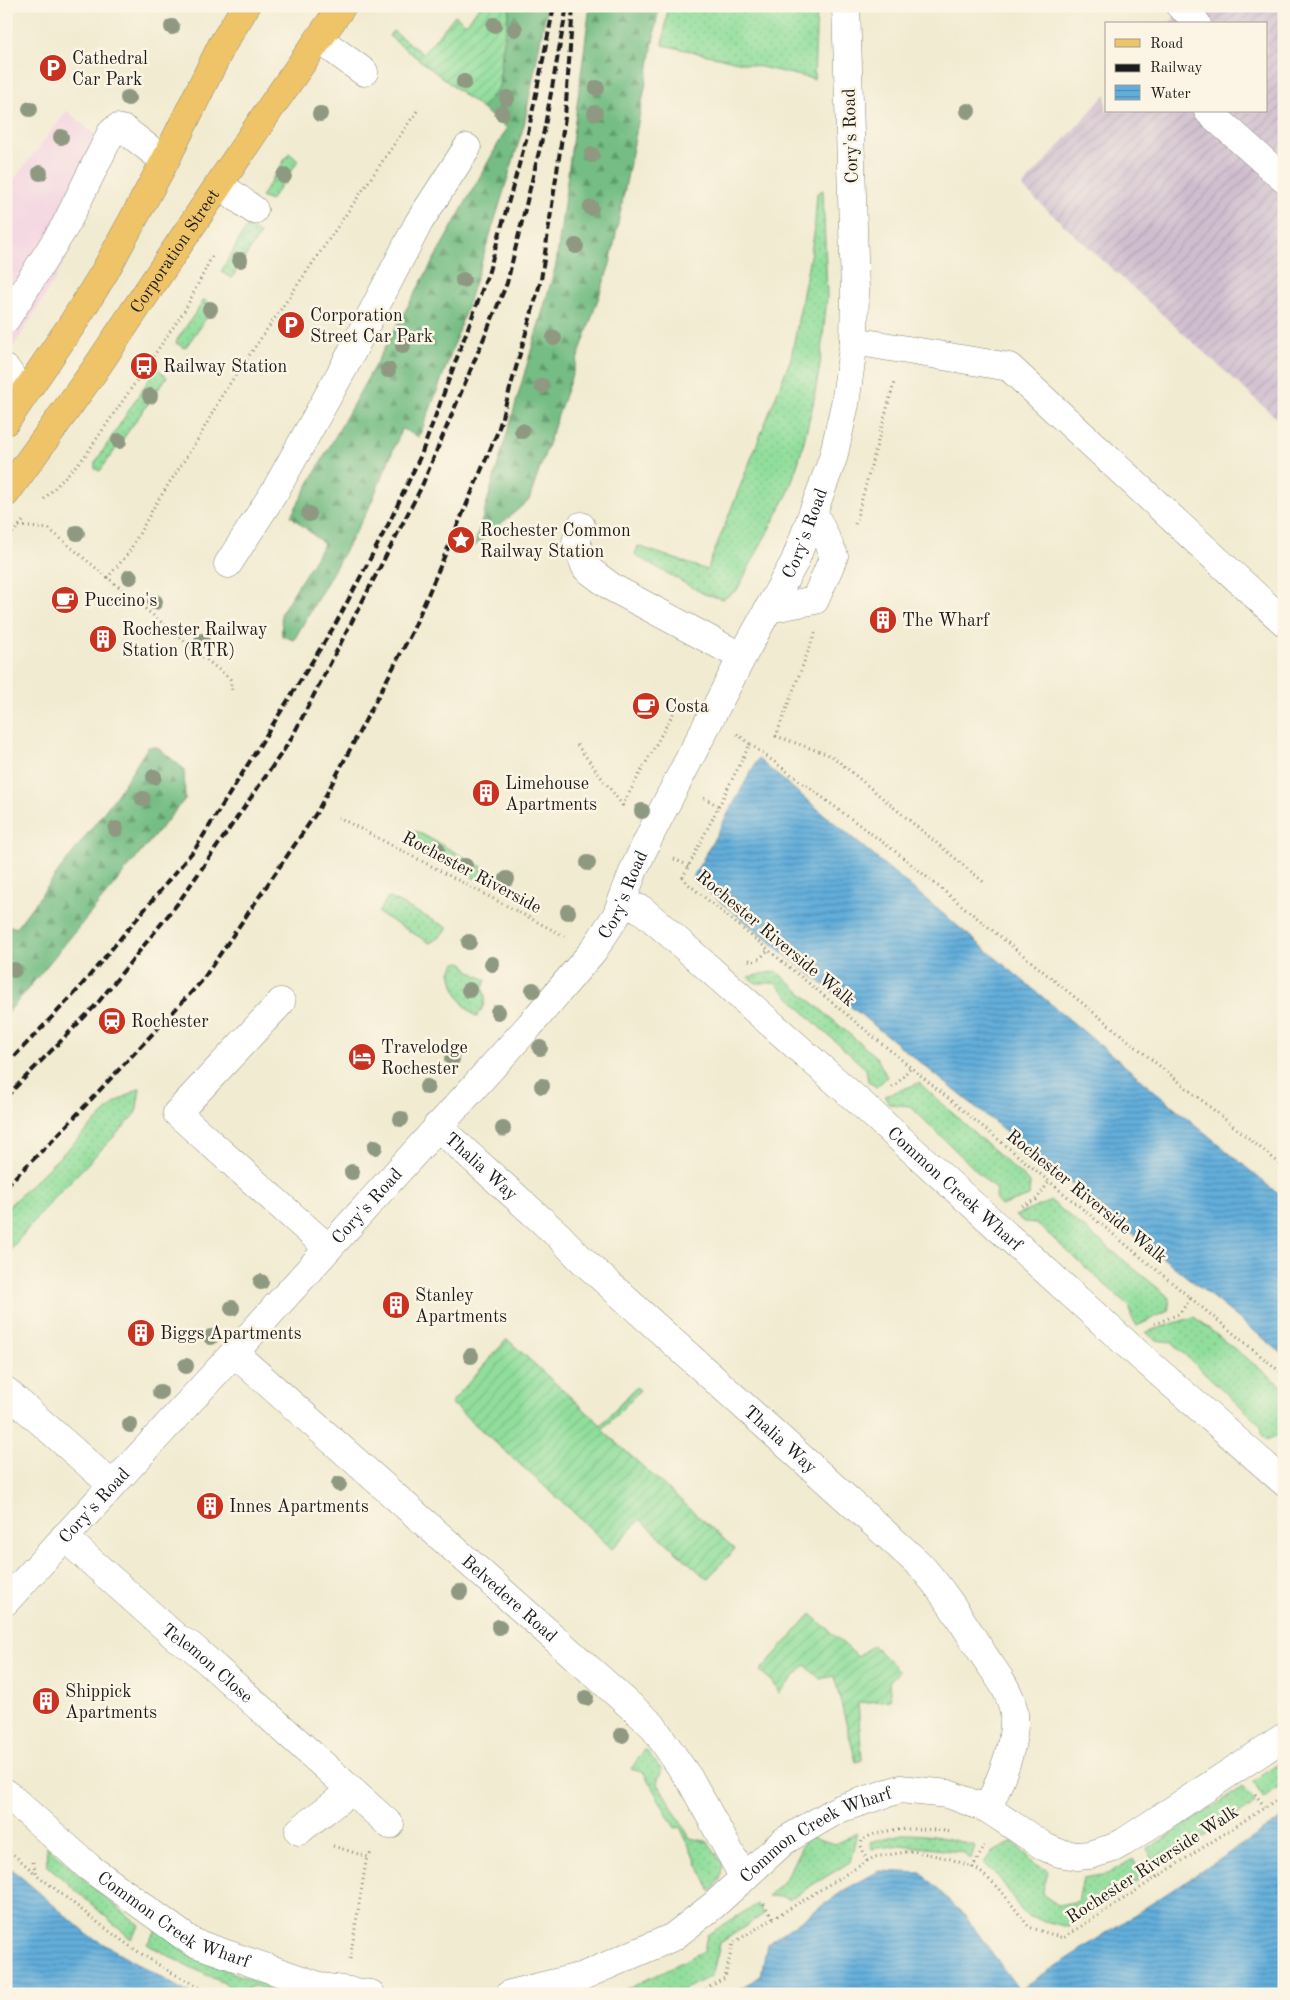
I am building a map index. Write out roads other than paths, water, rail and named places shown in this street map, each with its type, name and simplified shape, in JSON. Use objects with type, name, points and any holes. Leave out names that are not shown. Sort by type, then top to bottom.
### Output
[{"type":"main road","points":[[6,422],[73,323],[104,273],[164,162],[222,45],[246,6]]},
{"type":"main road","name":"Corporation Street","points":[[6,494],[94,371],[342,6]]},
{"type":"street","name":"Cory's Road","points":[[6,1601],[234,1353],[530,1025],[593,951],[611,926],[622,905],[635,867],[648,840],[742,657],[795,561],[833,458],[845,404],[854,341],[855,290],[846,6]]},
{"type":"street","points":[[319,39],[364,72]]},
{"type":"street","points":[[1209,112],[1284,179]]},
{"type":"street","points":[[6,319],[65,226],[111,133],[118,128],[126,130],[164,162]]},
{"type":"street","points":[[228,564],[276,491],[343,369],[419,222],[467,148]]},
{"type":"street","points":[[220,185],[254,210]]},
{"type":"street","points":[[854,341],[1009,367],[1284,622]]},
{"type":"street","points":[[768,609],[815,600],[834,556],[814,513]]},
{"type":"street","points":[[581,526],[576,542],[586,568],[613,588],[742,657]]},
{"type":"street","name":"Common Creek Wharf","points":[[622,905],[641,909],[669,933],[1129,1346],[1284,1482]]},
{"type":"street","points":[[281,1002],[177,1113],[328,1248]]},
{"type":"street","name":"Thalia Way","points":[[438,1126],[559,1236],[580,1258],[914,1559],[932,1579],[950,1603],[996,1675],[1012,1706],[1014,1720],[1012,1738],[1005,1764],[988,1809]]},
{"type":"street","name":"Belvedere Road","points":[[234,1353],[652,1725],[692,1783],[744,1878]]},
{"type":"street","points":[[6,1391],[112,1485]]},
{"type":"street","name":"Telemon Close","points":[[64,1537],[177,1638],[191,1646],[390,1826]]},
{"type":"street","name":"Common Creek Wharf","points":[[510,1994],[583,1976],[673,1937],[714,1905],[784,1841],[839,1809],[900,1789],[948,1794],[988,1809],[1045,1847],[1071,1855],[1096,1853],[1124,1842],[1284,1737]]},
{"type":"street","points":[[299,1831],[350,1790]]},
{"type":"street","name":"Common Creek Wharf","points":[[6,1793],[90,1868],[192,1942],[322,1987],[358,1992]]},
{"type":"water","points":[[758,759],[1284,1199],[1284,1355],[692,879]]},
{"type":"water","points":[[1284,1817],[1284,1994],[730,1994],[761,1976],[767,1944],[846,1889],[879,1871],[921,1873],[966,1917],[1019,1990]]},
{"type":"water","points":[[6,1864],[88,1935],[190,1994],[6,1994]]},
{"type":"railway","points":[[6,1065],[75,993],[195,849],[335,625],[389,523],[421,455],[489,271],[528,133],[554,6]]},
{"type":"railway","points":[[6,1097],[96,1005],[178,903],[290,741],[421,488],[507,283],[544,131],[567,6]]},
{"type":"railway","points":[[6,1186],[53,1140],[201,982],[317,812],[412,632],[498,431],[541,280],[565,117],[573,6]]},
{"type":"place","name":"Cathedral Car Park","points":[[53,68]]},
{"type":"place","name":"Corporation Street Car Park","points":[[291,325]]},
{"type":"place","name":"Railway Station","points":[[144,366]]},
{"type":"place","name":"Rochester Common Railway Station","points":[[461,540]]},
{"type":"place","name":"Puccino's","points":[[65,600]]},
{"type":"place","name":"The Wharf","points":[[883,620]]},
{"type":"place","name":"Rochester Railway Station (RTR)","points":[[103,639]]},
{"type":"place","name":"Costa","points":[[646,706]]},
{"type":"place","name":"Limehouse Apartments","points":[[486,793]]},
{"type":"place","name":"Rochester","points":[[112,1021]]},
{"type":"place","name":"Travelodge Rochester","points":[[362,1057]]},
{"type":"place","name":"Stanley Apartments","points":[[396,1305]]},
{"type":"place","name":"Biggs Apartments","points":[[141,1333]]},
{"type":"place","name":"Innes Apartments","points":[[210,1506]]},
{"type":"place","name":"Shippick Apartments","points":[[46,1701]]}]
